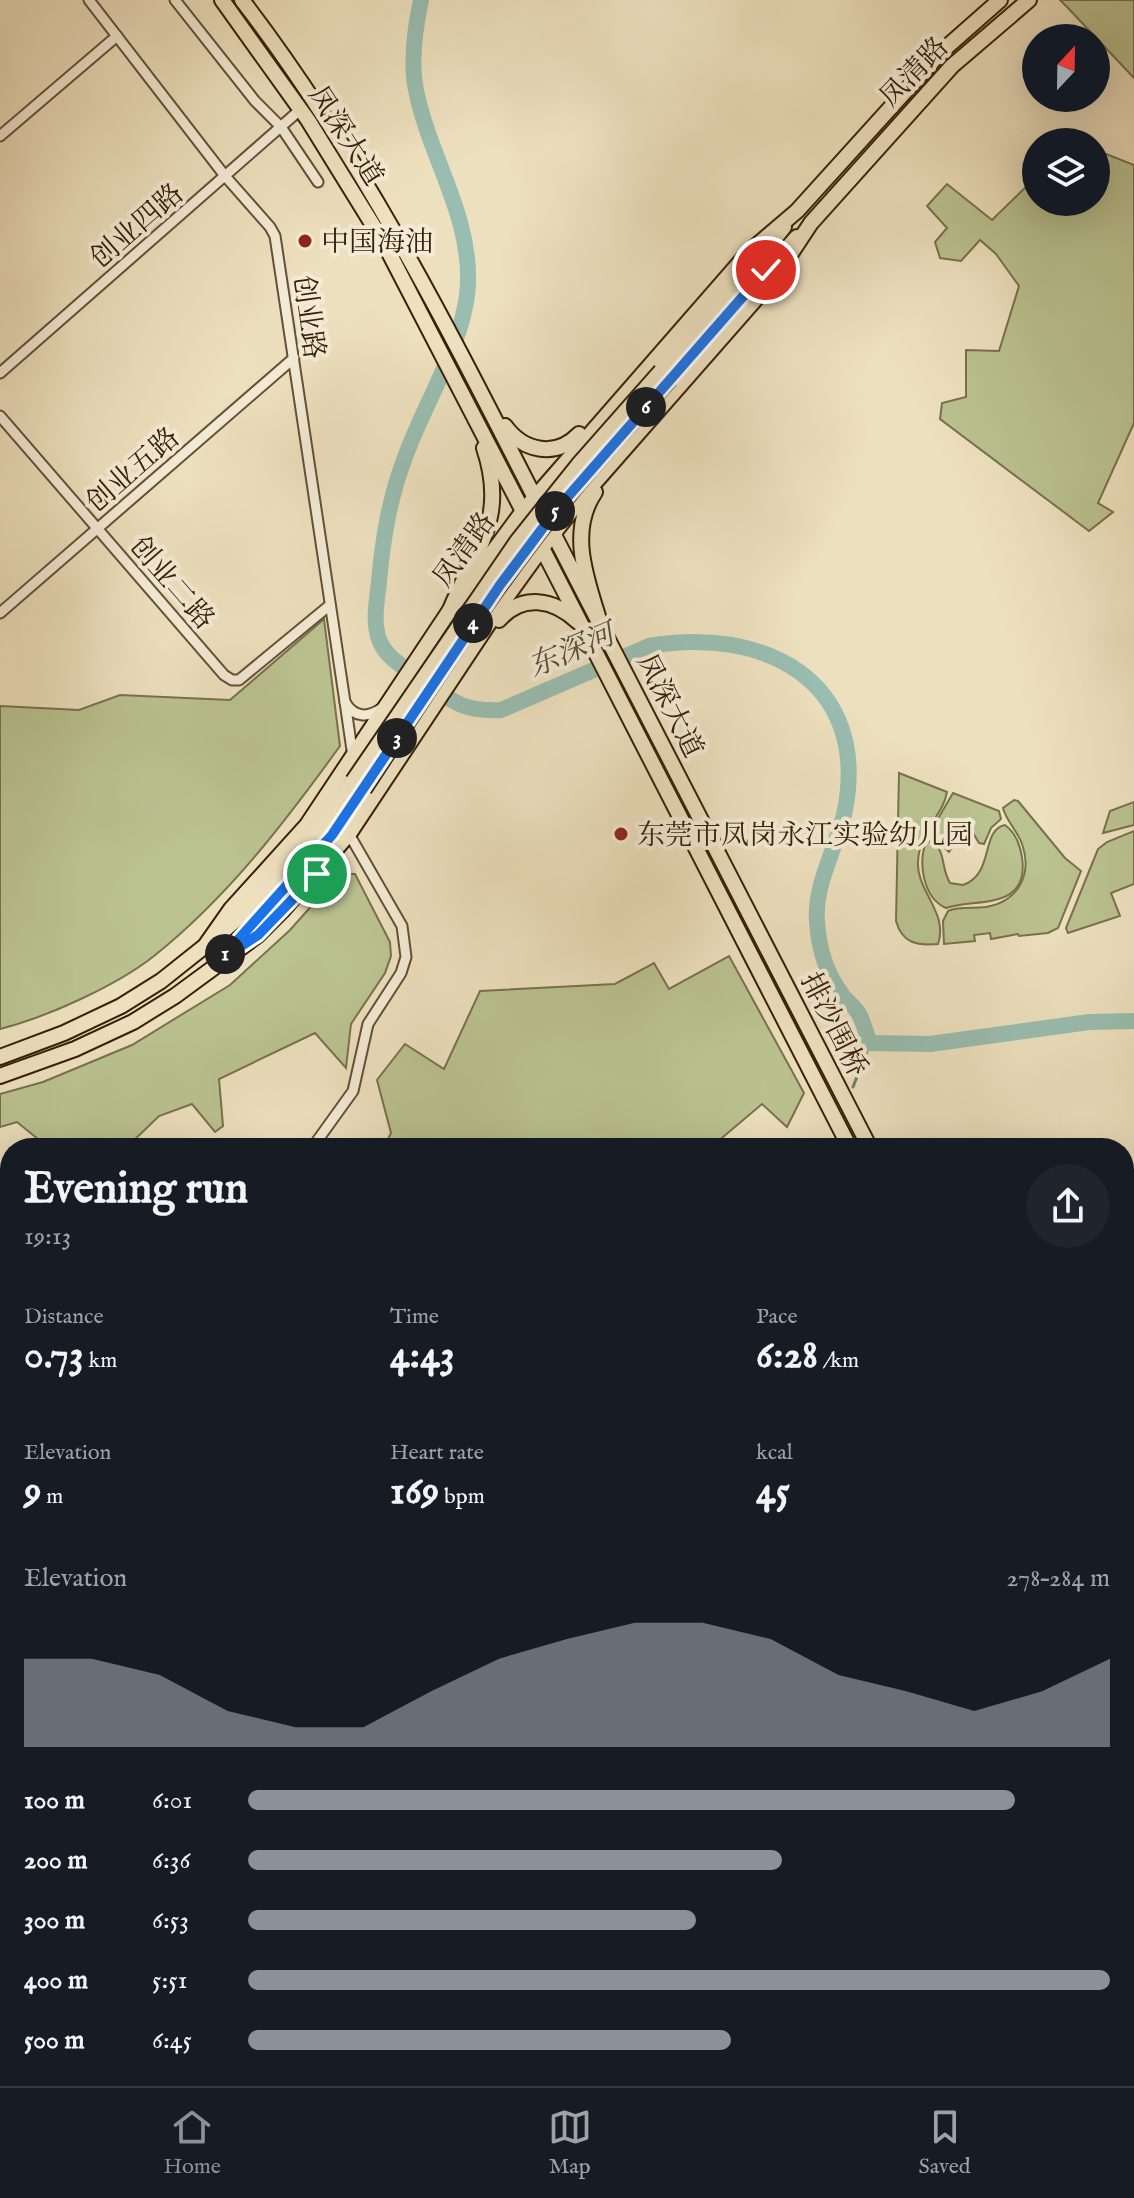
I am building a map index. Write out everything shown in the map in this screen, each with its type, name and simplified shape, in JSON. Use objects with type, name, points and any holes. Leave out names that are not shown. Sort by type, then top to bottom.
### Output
[{"type":"main road","name":"凤深大道","points":[[222,0],[301,109],[384,243],[741,934]]},
{"type":"main road","name":"凤深大道","points":[[242,0],[341,141],[425,284],[755,924]]},
{"type":"main road","name":"凤清路","points":[[220,960],[315,856],[358,785],[528,546],[797,211],[983,5],[1000,0]]},
{"type":"main road","name":"凤清路","points":[[665,375],[811,223],[952,66],[1029,0]]},
{"type":"main road","name":"凤清路","points":[[205,946],[231,909],[307,825],[450,610],[523,511],[749,252],[797,211]]},
{"type":"main road","name":"凤清路","points":[[0,1076],[45,1061],[133,1022],[175,996],[258,935],[305,887],[349,834],[553,533],[776,276],[811,223]]},
{"type":"main road","points":[[478,387],[493,403],[515,438],[534,448],[551,450],[573,441],[609,401],[634,382]]},
{"type":"main road","points":[[450,610],[461,583],[482,548],[491,510],[488,460],[473,425],[468,403]]},
{"type":"main road","points":[[601,626],[582,553],[582,521],[590,498],[612,471],[621,452]]},
{"type":"main road","points":[[484,633],[510,608],[534,601],[561,608],[585,631]]},
{"type":"main road","name":"凤清路","points":[[0,1057],[64,1033],[121,1006],[161,981],[240,917],[301,853],[358,785]]},
{"type":"main road","name":"排沙围桥","points":[[755,924],[865,1138]]},
{"type":"main road","name":"排沙围桥","points":[[741,934],[845,1138]]},
{"type":"street","name":"创业路","points":[[89,0],[275,236],[353,757]]},
{"type":"street","points":[[175,0],[255,101],[281,127],[318,182]]},
{"type":"street","points":[[0,136],[117,36]]},
{"type":"street","name":"创业四路","points":[[0,373],[301,109]]},
{"type":"street","name":"创业五路","points":[[0,613],[294,358]]},
{"type":"street","name":"创业二路","points":[[0,416],[224,675],[232,680],[239,680],[330,605]]},
{"type":"street","points":[[345,702],[352,712],[363,715],[375,713],[388,703]]},
{"type":"street","points":[[319,1138],[353,1091],[368,1024],[401,973],[406,957],[402,926],[349,834]]},
{"type":"green space","points":[[1060,0],[1134,0],[1134,78],[1110,53],[1110,24],[1083,24]]},
{"type":"green space","points":[[1110,156],[1134,165],[1134,423],[1098,503],[1113,512],[1089,531],[940,419],[942,403],[966,397],[966,350],[999,351],[1019,286],[996,254],[980,240],[961,261],[940,258],[935,242],[947,228],[927,206],[947,184],[992,220],[1022,191],[1022,216],[1110,216]]},
{"type":"green space","points":[[324,619],[340,746],[298,803],[231,884],[154,956],[121,978],[80,999],[39,1017],[0,1029],[0,706],[79,710],[120,695],[230,700]]},
{"type":"green space","points":[[899,773],[947,792],[923,840],[918,861],[922,882],[939,922],[938,944],[911,942],[902,934],[896,921]]},
{"type":"green space","points":[[953,793],[999,811],[1001,819],[991,828],[984,844],[979,843],[973,833],[967,832],[959,836],[949,852],[929,834]]},
{"type":"green space","points":[[1014,800],[1065,858],[1081,871],[1058,928],[1048,933],[991,939],[990,933],[974,935],[975,941],[944,944],[943,921],[948,911],[997,904],[1013,894],[1023,878],[1023,847],[1003,808]]},
{"type":"green space","points":[[1134,802],[1134,825],[1103,833],[1110,811]]},
{"type":"green space","points":[[1005,825],[1014,835],[1021,852],[1022,874],[1018,886],[1009,894],[985,902],[946,908],[938,903],[924,879],[926,842],[932,841],[939,850],[950,883],[963,885],[980,872],[992,835]]},
{"type":"green space","points":[[1134,831],[1134,884],[1111,893],[1120,916],[1068,933],[1066,928],[1098,849]]},
{"type":"green space","points":[[340,874],[355,874],[390,942],[391,956],[385,973],[351,1024],[346,1068],[315,1033],[219,1079],[223,1126],[215,1132],[192,1104],[159,1116],[136,1138],[37,1138],[17,1122],[0,1127],[0,1094],[43,1082],[132,1045],[230,985],[290,930]]},
{"type":"green space","points":[[729,956],[804,1093],[787,1127],[762,1104],[722,1138],[388,1138],[391,1133],[377,1080],[405,1044],[444,1069],[480,991],[615,984],[654,963],[669,989]]},
{"type":"waterway","name":"东深河","points":[[421,0],[414,45],[416,90],[463,232],[468,282],[461,324],[407,452],[388,516],[376,612],[376,627],[383,648],[397,662],[448,698],[466,707],[487,710],[501,710],[649,646],[691,642],[731,645],[768,655],[799,672],[824,696],[841,727],[848,765],[845,810],[822,879],[817,922],[828,970],[843,996],[859,1014],[870,1043],[930,1044],[1089,1022],[1134,1021]]},
{"type":"waterway","points":[[853,1087],[870,1043]]},
{"type":"place","name":"中国海油","points":[[305,241]]},
{"type":"place","name":"东莞市凤岗永江实验幼儿园","points":[[621,834]]},
{"type":"route","points":[[317,874],[258,935],[220,960],[332,835],[472,625],[557,509],[766,270]]}]
